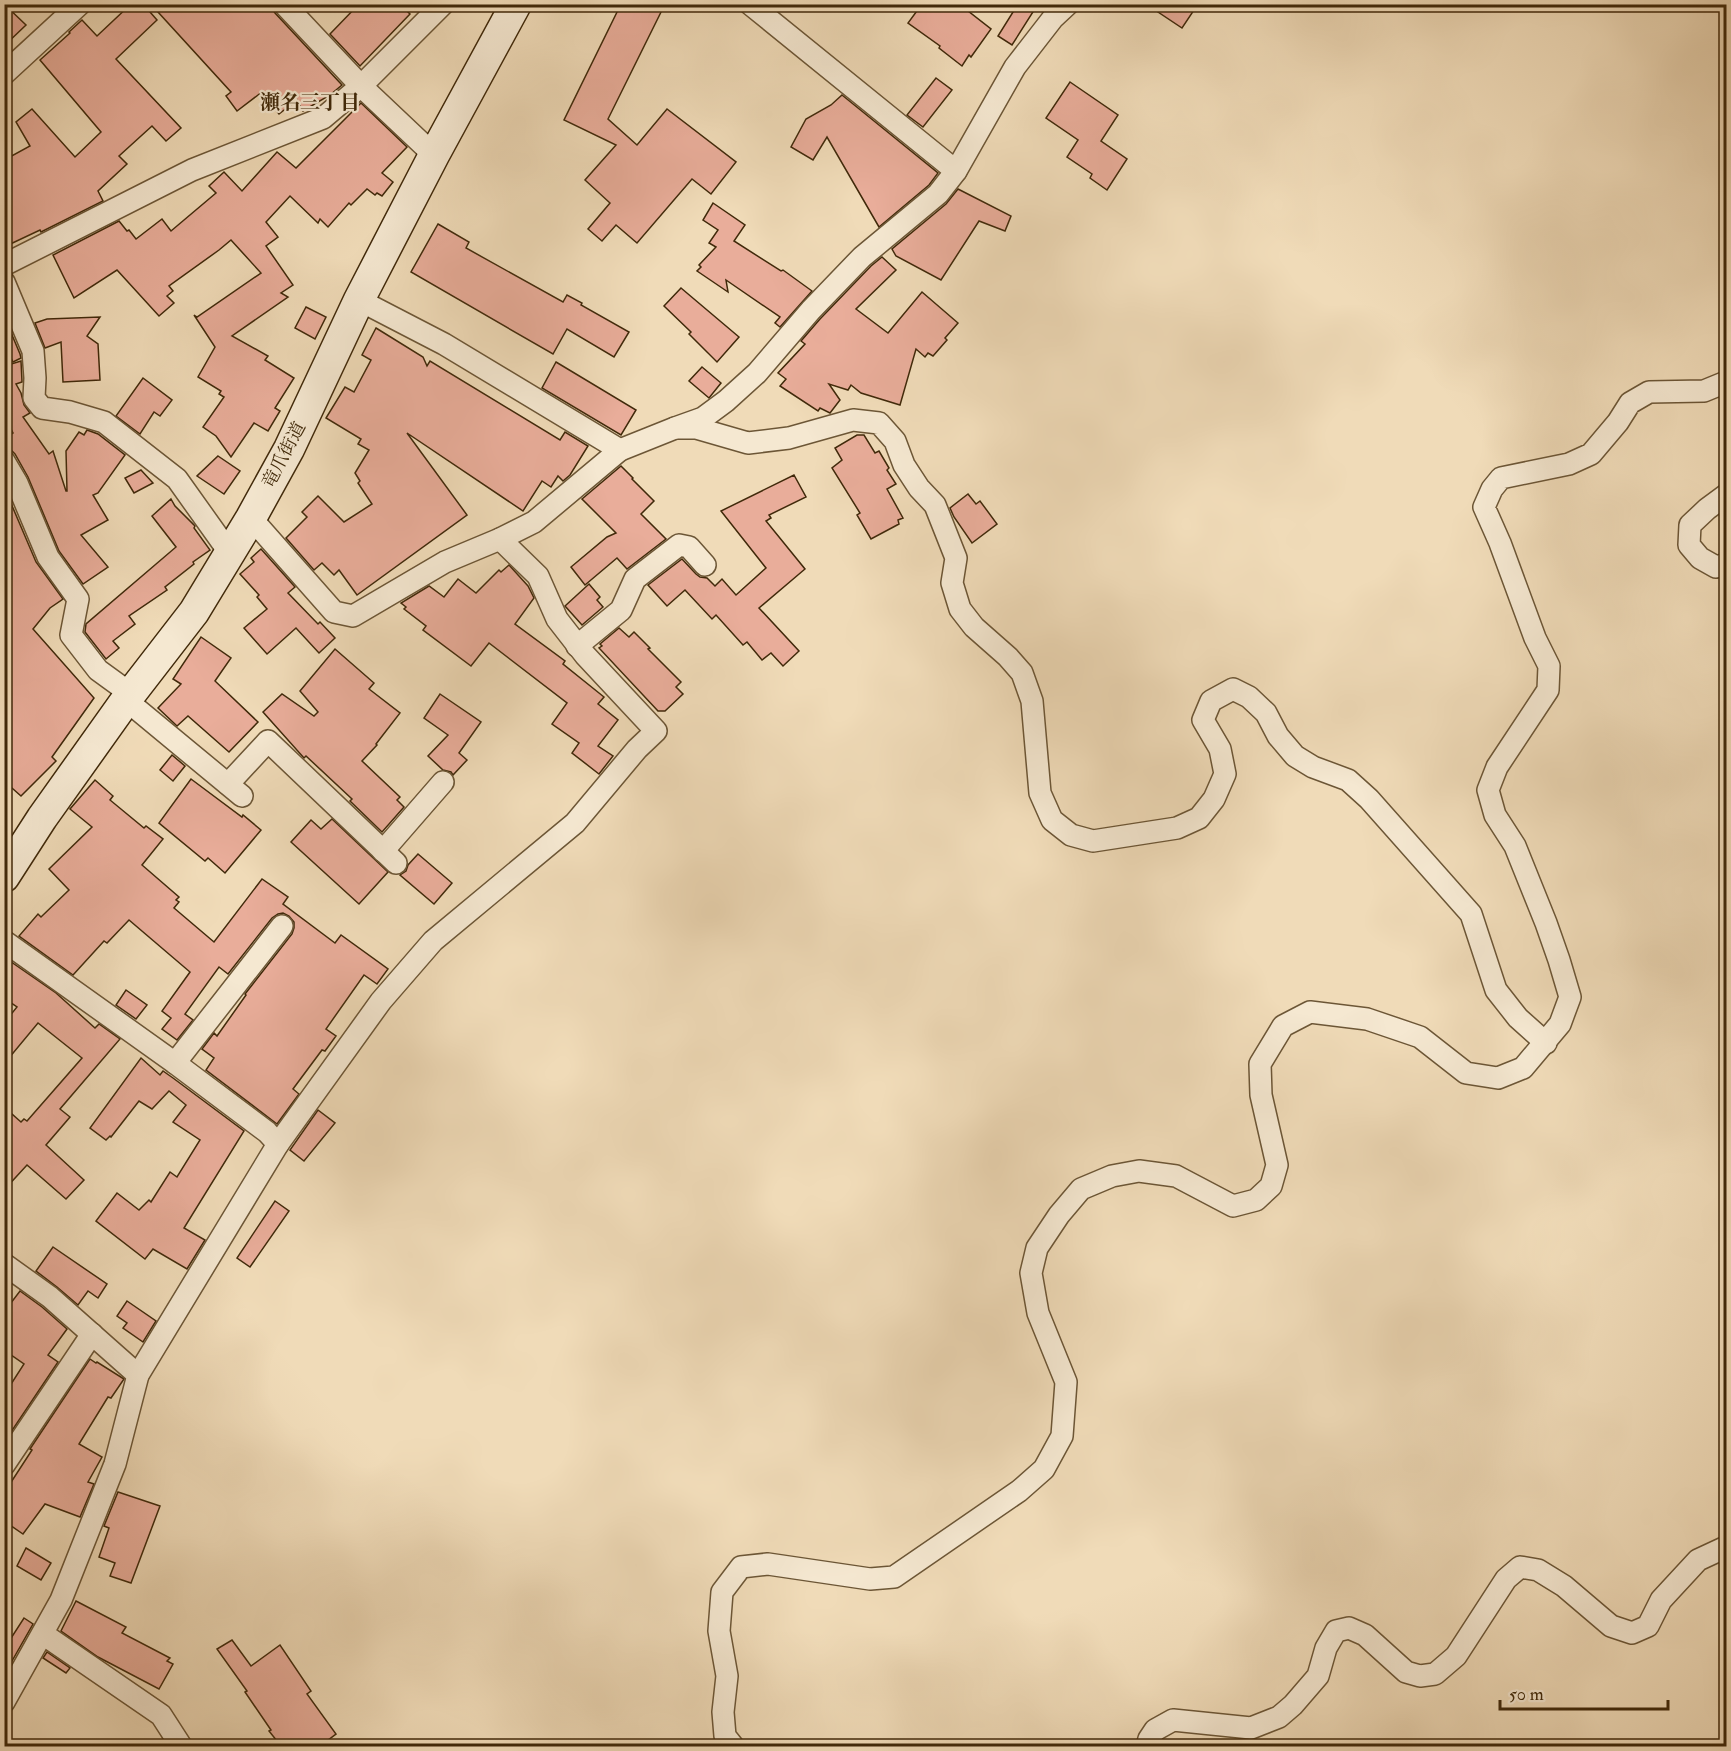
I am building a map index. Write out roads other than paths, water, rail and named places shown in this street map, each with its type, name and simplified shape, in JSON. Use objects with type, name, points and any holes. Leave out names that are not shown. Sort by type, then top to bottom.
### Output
[{"type":"main road","name":"竜爪街道","points":[[4,877],[42,818],[128,697],[194,612],[251,518],[289,449],[359,300],[434,154],[516,4]]},
{"type":"street","points":[[4,74],[80,4]]},
{"type":"street","points":[[284,4],[361,86],[434,154]]},
{"type":"street","points":[[4,265],[192,170],[323,118],[361,86],[442,4]]},
{"type":"street","points":[[750,4],[956,171]]},
{"type":"street","points":[[251,518],[334,612],[353,616],[446,562],[534,522],[620,450],[703,418],[757,373],[811,310],[862,257],[938,194],[956,171],[1015,67],[1053,18],[1068,4]]},
{"type":"street","points":[[4,282],[33,351],[34,398],[42,408],[70,412],[104,422],[177,479],[229,552]]},
{"type":"street","points":[[359,300],[444,344],[620,450]]},
{"type":"street","points":[[734,1746],[725,1736],[723,1712],[727,1676],[719,1631],[722,1592],[741,1567],[768,1564],[870,1579],[894,1577],[1019,1491],[1044,1469],[1062,1436],[1066,1382],[1038,1313],[1032,1273],[1036,1248],[1081,1189],[1112,1176],[1138,1171],[1176,1176],[1233,1206],[1256,1200],[1271,1186],[1277,1165],[1261,1095],[1260,1064],[1283,1026],[1310,1012],[1367,1019],[1420,1037],[1466,1073],[1498,1078],[1524,1068],[1560,1024],[1569,997],[1559,960],[1515,846],[1495,815],[1488,790],[1497,767],[1548,690],[1550,666],[1535,638],[1500,543],[1484,507],[1491,489],[1501,478],[1569,464],[1591,454],[1618,422],[1630,403],[1649,392],[1704,391],[1726,382]]},
{"type":"street","points":[[675,428],[696,428],[748,443],[789,438],[853,420],[879,423],[895,441],[904,465],[919,488],[935,505],[956,558],[952,584],[960,609],[974,627],[1008,657],[1022,673],[1032,701],[1040,793],[1052,820],[1071,835],[1093,841],[1177,828],[1199,818],[1214,799],[1225,774],[1220,749],[1203,720],[1211,701],[1233,689],[1249,697],[1266,713],[1278,736],[1295,756],[1313,767],[1348,780],[1369,799],[1471,915],[1496,990],[1518,1018],[1546,1043]]},
{"type":"street","points":[[4,461],[17,483],[48,556],[78,599],[71,635],[98,670],[235,790],[268,741],[390,857],[443,782]]},
{"type":"street","points":[[1726,495],[1690,525],[1689,545],[1700,558],[1716,567],[1726,564]]},
{"type":"street","points":[[4,1702],[61,1600],[114,1464],[138,1375],[278,1144],[381,1001],[433,941],[576,823],[637,748],[656,731],[577,646],[558,619],[538,576],[500,539]]},
{"type":"street","points":[[577,646],[621,610],[635,579],[679,545],[689,547],[705,565]]},
{"type":"street","points":[[175,1063],[282,926]]},
{"type":"street","points":[[4,941],[175,1063],[267,1132],[278,1144]]},
{"type":"street","points":[[4,1264],[50,1297],[138,1375]]},
{"type":"street","points":[[4,1465],[92,1334]]},
{"type":"street","points":[[1147,1746],[1155,1730],[1173,1720],[1251,1728],[1280,1717],[1318,1676],[1326,1647],[1336,1632],[1349,1628],[1365,1635],[1406,1672],[1420,1676],[1436,1674],[1456,1656],[1506,1579],[1520,1567],[1538,1570],[1564,1586],[1611,1626],[1632,1633],[1648,1626],[1661,1600],[1698,1560],[1726,1547]]},
{"type":"street","points":[[43,1634],[161,1715],[181,1746]]},
{"type":"district","name":"瀬名三丁目","points":[[310,102]]}]
